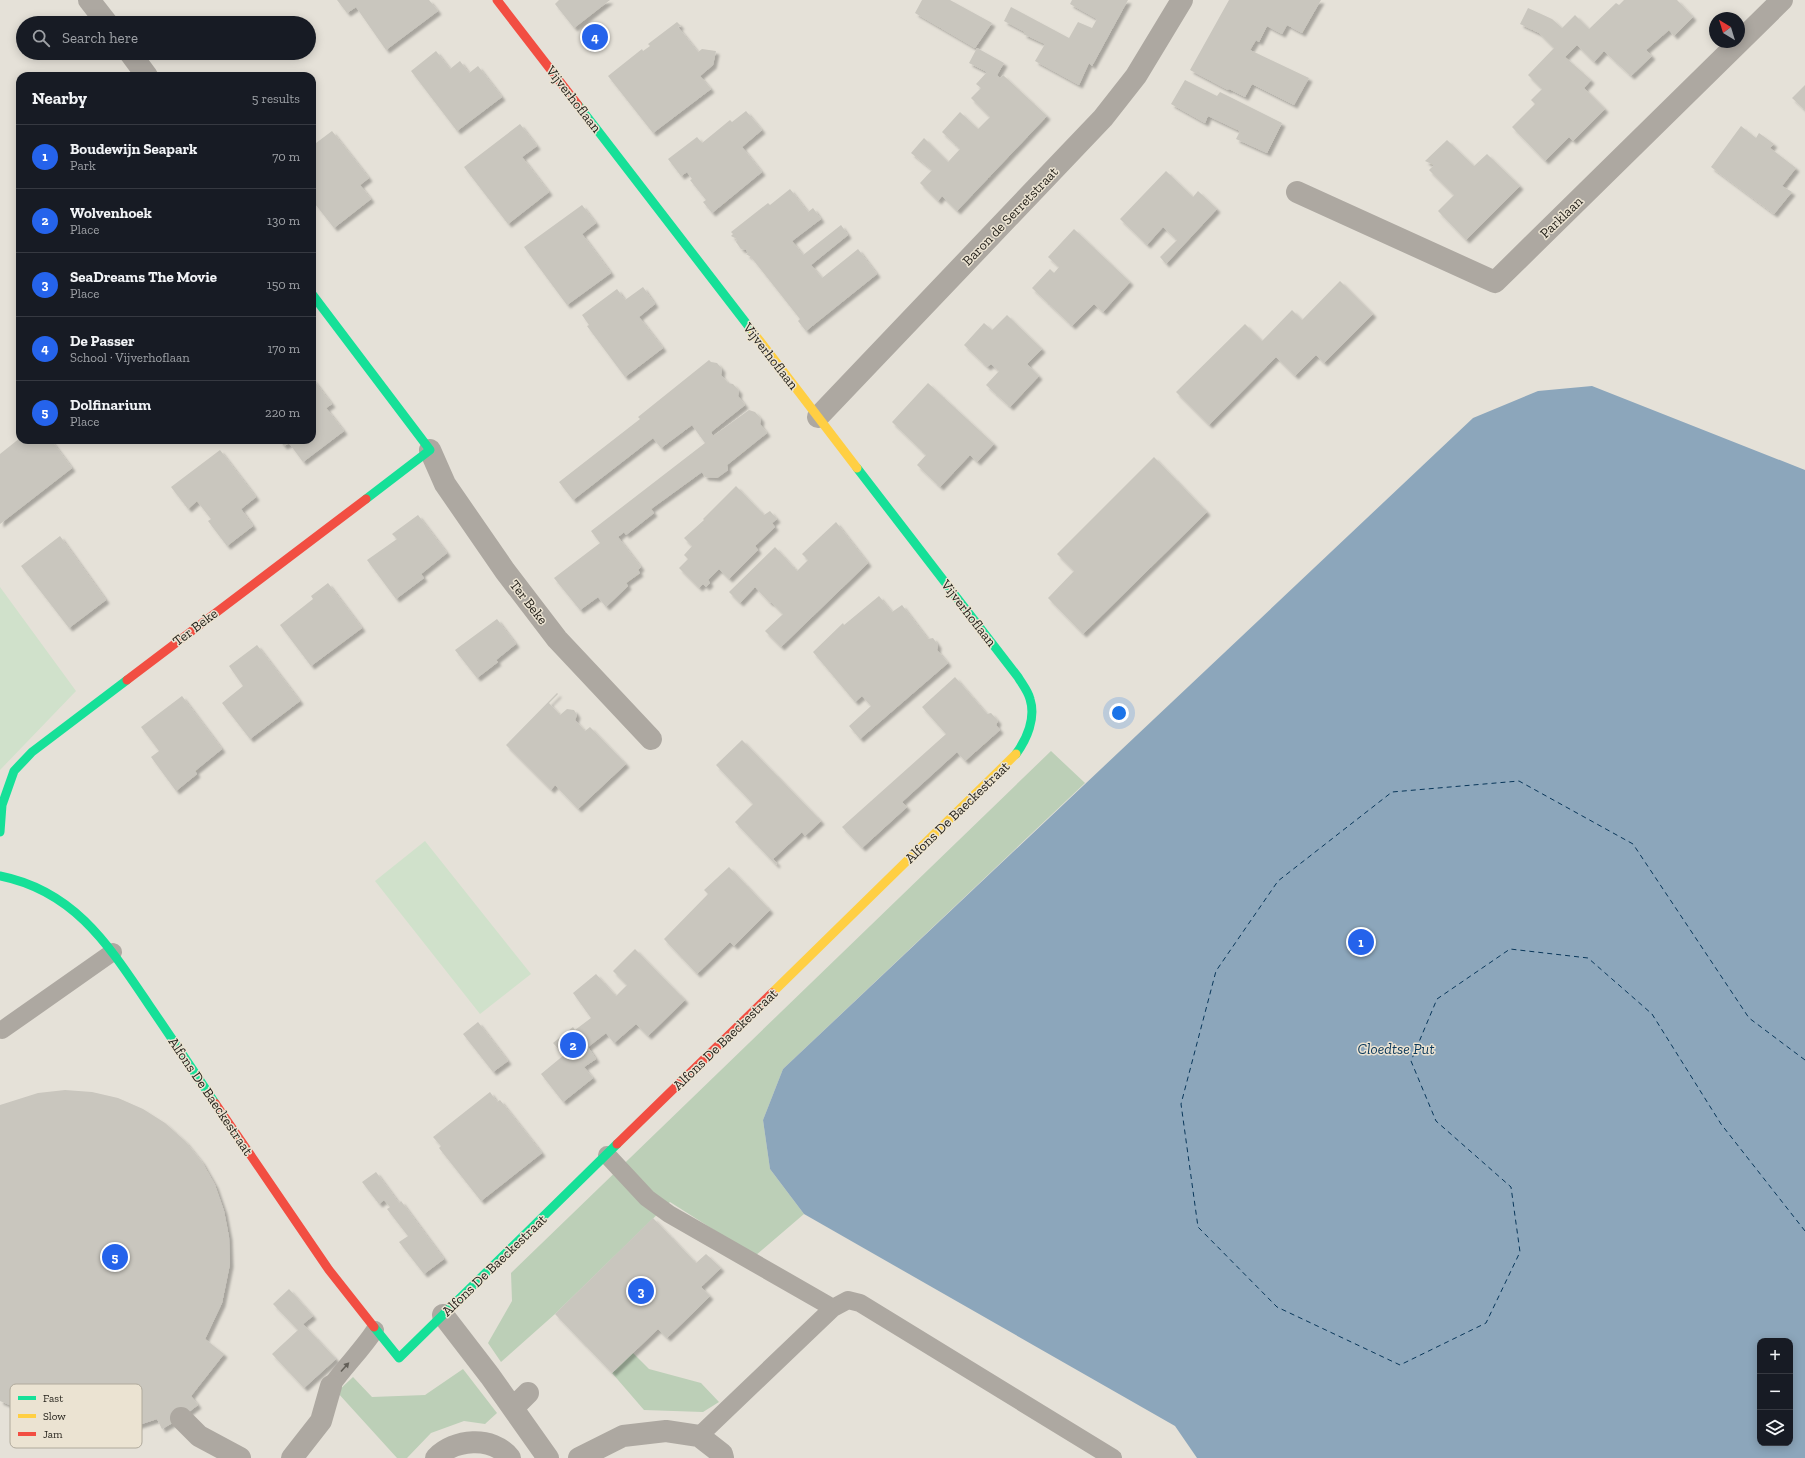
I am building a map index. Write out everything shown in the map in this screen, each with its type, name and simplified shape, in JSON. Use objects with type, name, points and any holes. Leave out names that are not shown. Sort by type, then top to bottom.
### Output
[{"type":"street","points":[[89,0],[102,16]]},
{"type":"street","name":"Vijverhoflaan","points":[[497,0],[1018,677],[1031,700],[1032,719]]},
{"type":"street","name":"Baron de Serretstraat","points":[[818,418],[1103,118],[1136,76],[1182,0]]},
{"type":"street","name":"Parklaan","points":[[1297,192],[1495,282],[1782,0]]},
{"type":"street","points":[[135,60],[145,72]]},
{"type":"street","name":"Ter Beke","points":[[316,299],[430,450],[445,484],[505,571],[557,639],[651,738]]},
{"type":"street","name":"Ter Beke","points":[[0,832],[2,805],[14,771],[32,752],[430,450]]},
{"type":"street","name":"Alfons De Baeckestraat","points":[[0,876],[30,884],[63,901],[89,922],[113,952],[329,1270],[375,1330],[399,1358],[1016,754],[1025,742],[1032,719]]},
{"type":"street","points":[[443,1315],[490,1376],[548,1458]]},
{"type":"street","points":[[292,1458],[320,1421],[330,1386]]},
{"type":"street","points":[[513,1408],[528,1393]]},
{"type":"street","points":[[181,1418],[199,1436],[240,1458]]},
{"type":"street","points":[[579,1458],[623,1436],[666,1431],[699,1436],[722,1454],[724,1458]]},
{"type":"street","points":[[436,1458],[442,1452],[458,1444],[475,1441],[493,1446],[510,1458]]},
{"type":"lane","points":[[2,1030],[113,952]]},
{"type":"lane","points":[[607,1155],[648,1198],[669,1214],[833,1308]]},
{"type":"lane","points":[[699,1436],[833,1308],[848,1300],[860,1303],[1113,1458]]},
{"type":"lane","points":[[330,1386],[344,1368],[362,1351],[375,1330]]},
{"type":"green space","points":[[0,587],[76,691],[0,770]]},
{"type":"green space","points":[[1051,751],[1085,783],[783,1069],[763,1120],[770,1169],[804,1214],[755,1256],[670,1202],[555,1314],[501,1362],[488,1343],[512,1301],[511,1273]]},
{"type":"green space","points":[[425,841],[531,974],[480,1014],[375,881]]},
{"type":"green space","points":[[633,1353],[649,1369],[701,1383],[719,1402],[703,1412],[644,1410],[612,1373]]},
{"type":"green space","points":[[463,1369],[497,1413],[485,1424],[464,1421],[431,1433],[407,1458],[397,1458],[337,1392],[353,1377],[372,1397],[425,1395]]},
{"type":"water","name":"Cloedtse Put","points":[[1592,386],[1805,470],[1805,1458],[1197,1458],[1175,1426],[804,1214],[770,1169],[763,1120],[783,1069],[1473,418],[1538,391]]},
{"type":"building","points":[[337,0],[429,0],[438,11],[386,50],[356,7],[347,13]]},
{"type":"building","points":[[559,0],[610,0],[574,28],[555,4]]},
{"type":"building","points":[[922,0],[950,0],[992,23],[975,48],[915,13]]},
{"type":"building","points":[[1072,0],[1128,0],[1092,66],[1089,63],[1079,85],[1035,61],[1045,44],[1023,34],[1025,32],[1004,21],[1011,7],[1069,38],[1078,22],[1092,28],[1097,19],[1070,4]]},
{"type":"building","points":[[1229,0],[1321,0],[1302,33],[1287,25],[1282,34],[1267,26],[1259,42],[1256,40],[1250,50],[1309,78],[1294,105],[1252,84],[1245,97],[1229,89],[1228,90],[1190,70]]},
{"type":"building","points":[[1624,0],[1677,0],[1693,17],[1674,36],[1669,30],[1646,50],[1652,56],[1631,76],[1604,51],[1594,62],[1577,45],[1565,57],[1591,80],[1584,88],[1605,109],[1573,141],[1569,137],[1545,161],[1512,127],[1535,104],[1531,100],[1542,89],[1528,75],[1554,48],[1539,33],[1520,24],[1528,8],[1552,19],[1562,28],[1575,15],[1589,29],[1616,3],[1619,5]]},
{"type":"building","points":[[677,22],[681,26],[678,27],[698,52],[702,49],[716,51],[713,65],[700,76],[711,89],[653,133],[608,76],[642,49],[643,51],[650,46],[648,44]]},
{"type":"building","points":[[977,48],[1004,63],[997,75],[1000,78],[1003,75],[1047,116],[957,211],[942,196],[938,201],[920,183],[932,170],[911,153],[924,138],[948,162],[960,149],[942,132],[960,112],[978,129],[990,117],[971,98],[981,88],[976,84],[987,72],[969,63]]},
{"type":"building","points":[[436,51],[450,69],[460,61],[469,73],[478,66],[502,97],[457,131],[411,71]]},
{"type":"building","points":[[1185,80],[1217,96],[1220,92],[1282,123],[1267,153],[1236,139],[1240,131],[1208,116],[1205,123],[1171,104]]},
{"type":"building","points":[[1805,85],[1805,110],[1792,98]]},
{"type":"building","points":[[746,111],[762,130],[742,147],[762,172],[712,213],[703,202],[706,200],[690,180],[692,179],[687,172],[681,176],[668,159],[697,137],[702,143],[730,120],[732,122]]},
{"type":"building","points":[[520,124],[537,146],[522,157],[549,192],[508,224],[464,167]]},
{"type":"building","points":[[1741,126],[1756,138],[1759,133],[1774,144],[1770,148],[1796,168],[1782,186],[1792,192],[1774,214],[1711,167]]},
{"type":"building","points":[[332,131],[369,178],[360,185],[371,199],[334,228],[316,205],[316,143]]},
{"type":"building","points":[[1447,140],[1474,166],[1487,154],[1520,186],[1466,240],[1438,211],[1454,195],[1429,170],[1434,165],[1425,161]]},
{"type":"building","points":[[1166,171],[1193,197],[1198,191],[1217,209],[1166,264],[1160,257],[1177,240],[1163,227],[1147,245],[1120,219]]},
{"type":"building","points":[[790,189],[808,212],[813,208],[821,219],[792,241],[803,255],[841,225],[848,235],[811,265],[822,278],[858,249],[877,274],[806,331],[798,321],[800,319],[751,257],[746,254],[748,253],[746,250],[741,249],[736,242],[737,239],[731,236],[733,234],[731,232],[768,203],[770,205]]},
{"type":"building","points":[[582,205],[596,223],[582,234],[611,273],[567,305],[524,247]]},
{"type":"building","points":[[1074,229],[1130,282],[1103,312],[1094,304],[1072,326],[1032,288],[1050,269],[1054,273],[1059,267],[1048,257]]},
{"type":"building","points":[[1340,281],[1373,314],[1324,363],[1316,355],[1295,376],[1276,357],[1209,425],[1176,392],[1245,324],[1262,341],[1292,310],[1302,320]]},
{"type":"building","points":[[643,287],[655,304],[639,317],[663,348],[625,377],[587,326],[589,325],[582,315],[617,289],[625,300]]},
{"type":"building","points":[[1007,315],[1042,349],[1027,364],[1039,376],[1010,407],[986,385],[999,371],[991,364],[987,367],[964,345],[984,323],[992,330]]},
{"type":"building","points":[[709,360],[717,363],[722,369],[721,375],[728,383],[733,384],[739,391],[738,396],[745,405],[711,432],[713,436],[749,410],[755,412],[761,419],[760,424],[767,433],[727,465],[728,470],[717,478],[705,477],[702,472],[651,509],[654,513],[626,535],[624,532],[618,537],[641,567],[638,570],[640,573],[626,583],[628,586],[606,607],[598,597],[580,610],[554,578],[600,543],[591,531],[705,443],[692,425],[661,448],[653,438],[573,500],[559,482],[640,419],[638,417]]},
{"type":"building","points":[[316,383],[332,404],[326,408],[344,431],[303,462],[290,444],[316,444]]},
{"type":"building","points":[[928,383],[994,444],[977,462],[970,455],[940,487],[917,465],[926,455],[892,422]]},
{"type":"building","points":[[16,441],[16,444],[54,444],[72,468],[0,524],[0,454]]},
{"type":"building","points":[[220,450],[256,497],[241,509],[253,526],[227,546],[208,521],[211,519],[197,501],[188,509],[171,487]]},
{"type":"building","points":[[1154,457],[1207,512],[1083,634],[1048,598],[1074,571],[1057,554]]},
{"type":"building","points":[[736,486],[764,515],[770,511],[777,519],[772,523],[775,527],[755,546],[758,550],[729,579],[719,569],[708,580],[710,583],[706,587],[703,584],[699,588],[679,568],[688,559],[684,555],[692,546],[684,538],[704,520],[703,519]]},
{"type":"building","points":[[418,515],[447,553],[421,574],[424,578],[396,599],[367,560],[397,539],[392,534]]},
{"type":"building","points":[[836,522],[868,563],[781,647],[765,631],[783,614],[755,587],[740,603],[729,592],[775,547],[797,571],[808,560],[802,554]]},
{"type":"building","points":[[60,536],[106,600],[69,628],[21,566]]},
{"type":"building","points":[[328,583],[362,628],[311,666],[280,625],[313,599],[311,596]]},
{"type":"building","points":[[879,596],[892,612],[902,605],[928,639],[933,638],[938,645],[937,650],[948,663],[860,739],[849,726],[871,706],[862,696],[855,702],[813,652],[843,623],[844,625]]},
{"type":"building","points":[[497,619],[516,644],[496,660],[498,662],[477,678],[455,650]]},
{"type":"building","points":[[257,645],[300,701],[250,739],[222,703],[243,686],[229,666]]},
{"type":"building","points":[[955,677],[987,714],[991,713],[998,721],[996,725],[1000,730],[965,761],[957,752],[902,802],[907,807],[862,848],[842,827],[946,734],[922,707]]},
{"type":"building","points":[[557,693],[558,694],[549,703],[560,715],[567,709],[574,710],[577,715],[575,720],[585,731],[590,727],[626,764],[578,809],[555,785],[551,790],[506,745]]},
{"type":"building","points":[[182,696],[222,749],[195,771],[197,774],[176,791],[151,757],[159,751],[141,727]]},
{"type":"building","points":[[742,740],[821,821],[805,836],[802,832],[773,859],[777,863],[776,865],[735,822],[753,804],[716,765]]},
{"type":"building","points":[[729,867],[770,910],[734,946],[730,942],[697,974],[664,939],[708,894],[704,890]]},
{"type":"building","points":[[635,949],[685,1000],[648,1036],[636,1024],[614,1043],[606,1033],[588,1047],[596,1059],[584,1067],[593,1078],[563,1102],[541,1074],[564,1055],[553,1043],[573,1027],[575,1030],[591,1018],[573,993],[596,974],[616,996],[627,985],[613,971]]},
{"type":"building","points":[[478,1022],[508,1061],[493,1072],[463,1034]]},
{"type":"building","points":[[65,1090],[92,1092],[118,1098],[143,1109],[165,1123],[185,1141],[202,1162],[215,1185],[224,1211],[229,1237],[230,1264],[222,1303],[205,1339],[224,1354],[191,1396],[198,1405],[181,1418],[162,1429],[157,1419],[142,1424],[142,1384],[10,1384],[10,1405],[0,1401],[0,1105],[38,1093]]},
{"type":"building","points":[[490,1092],[497,1102],[500,1100],[542,1153],[481,1201],[439,1148],[441,1146],[433,1137]]},
{"type":"building","points":[[376,1172],[399,1203],[401,1201],[444,1259],[424,1274],[399,1242],[408,1236],[387,1209],[390,1207],[384,1200],[379,1204],[362,1182]]},
{"type":"building","points":[[653,1218],[696,1263],[706,1254],[721,1268],[701,1287],[710,1296],[667,1338],[658,1329],[612,1373],[555,1314]]},
{"type":"building","points":[[289,1289],[313,1316],[303,1324],[336,1359],[304,1388],[272,1354],[298,1330],[273,1304]]},
{"type":"ferry route","points":[[1805,1060],[1749,1018],[1633,844],[1519,781],[1392,792],[1278,881],[1216,971],[1181,1104],[1198,1227],[1277,1307],[1400,1365],[1486,1323],[1520,1252],[1511,1187],[1436,1121],[1411,1061],[1437,999],[1510,949],[1588,958],[1652,1014],[1721,1124],[1805,1231]]},
{"type":"traffic: fast","points":[[578,105],[753,332]]},
{"type":"traffic: fast","points":[[316,299],[430,450],[366,499]]},
{"type":"traffic: fast","points":[[857,468],[1018,677],[1026,690],[1032,706],[1031,721],[1024,742],[1016,754]]},
{"type":"traffic: fast","points":[[0,832],[2,805],[14,771],[32,752],[127,680]]},
{"type":"traffic: fast","points":[[0,876],[26,883],[49,894],[70,908],[88,924],[119,962],[215,1103]]},
{"type":"traffic: fast","points":[[374,1327],[399,1358],[617,1144]]},
{"type":"traffic: slow","points":[[753,332],[857,468]]},
{"type":"traffic: slow","points":[[772,993],[1016,754]]},
{"type":"traffic: jam","points":[[497,0],[578,105]]},
{"type":"traffic: jam","points":[[127,680],[366,499]]},
{"type":"traffic: jam","points":[[617,1144],[772,993]]},
{"type":"traffic: jam","points":[[215,1103],[329,1270],[374,1327]]},
{"type":"place","name":"De Passer","points":[[595,37]]},
{"type":"place","name":"Boudewijn Seapark","points":[[1361,942]]},
{"type":"place","name":"Wolvenhoek","points":[[573,1045]]},
{"type":"place","name":"Dolfinarium","points":[[115,1257]]},
{"type":"place","name":"SeaDreams The Movie","points":[[641,1291]]}]
